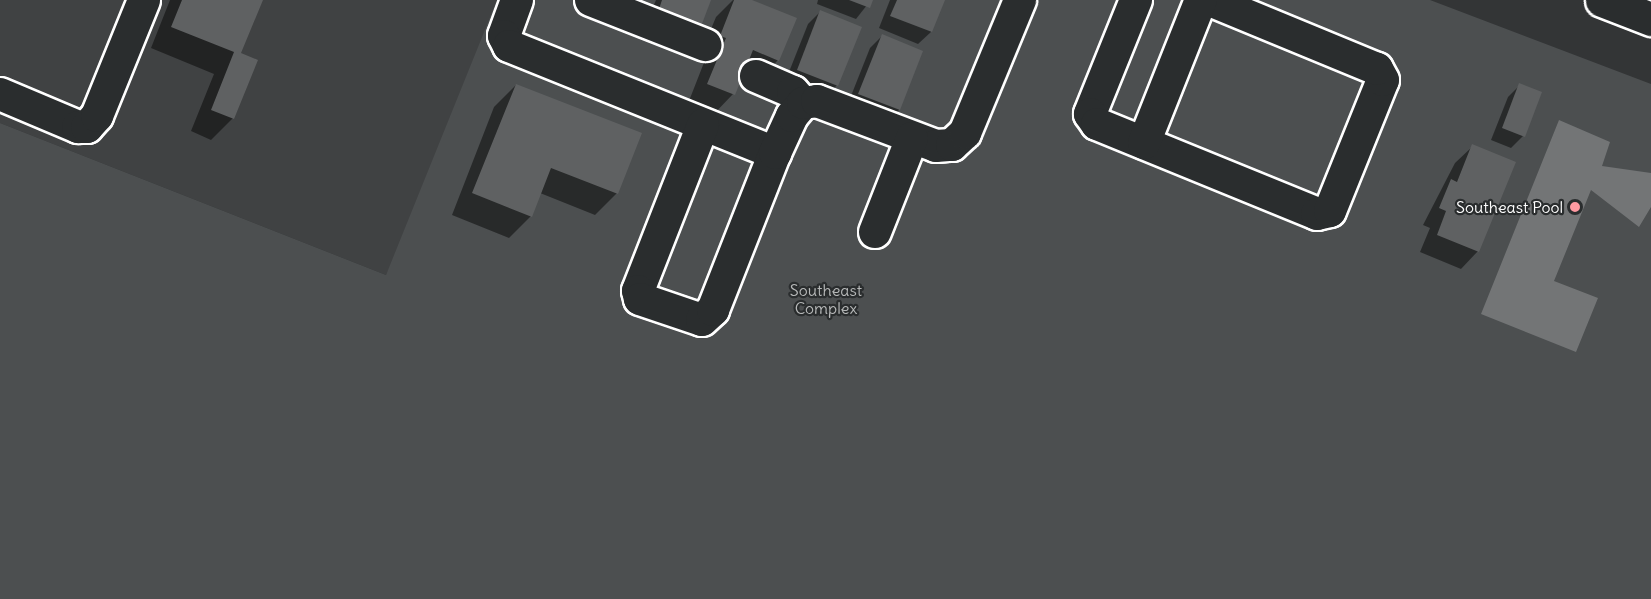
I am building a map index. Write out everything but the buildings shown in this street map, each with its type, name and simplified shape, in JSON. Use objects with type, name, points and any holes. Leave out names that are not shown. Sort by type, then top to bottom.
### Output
[{"type":"main road","points":[[1602,0],[1651,19]]},
{"type":"lane","points":[[0,94],[78,127],[87,127],[97,116],[144,0]]},
{"type":"lane","points":[[518,0],[504,36],[509,46],[775,153]]},
{"type":"lane","points":[[591,0],[705,45]]},
{"type":"lane","points":[[703,125],[638,291],[640,299],[688,318],[702,320],[714,310],[775,153],[792,116],[803,103],[817,101],[936,146],[952,144],[965,134],[1020,0]]},
{"type":"lane","points":[[1136,0],[1090,114],[1097,124],[1317,214],[1330,211],[1383,80],[1377,69],[1210,0]]},
{"type":"lane","points":[[1144,143],[1201,0]]},
{"type":"lane","points":[[756,76],[794,92],[803,103]]},
{"type":"lane","points":[[875,232],[912,138]]},
{"type":"shaded area","points":[[0,0],[1038,0],[392,263],[386,275],[0,123]]},
{"type":"shaded area","points":[[1559,120],[1610,142],[1602,166],[1651,173],[1651,207],[1639,227],[1591,190],[1554,281],[1598,298],[1576,352],[1481,314]]},
{"type":"green space","name":"Southeast Complex","points":[[497,0],[1430,0],[1651,84],[1651,599],[0,599],[0,123],[386,275]]},
{"type":"place","name":"Southeast Pool","points":[[1575,207]]}]
